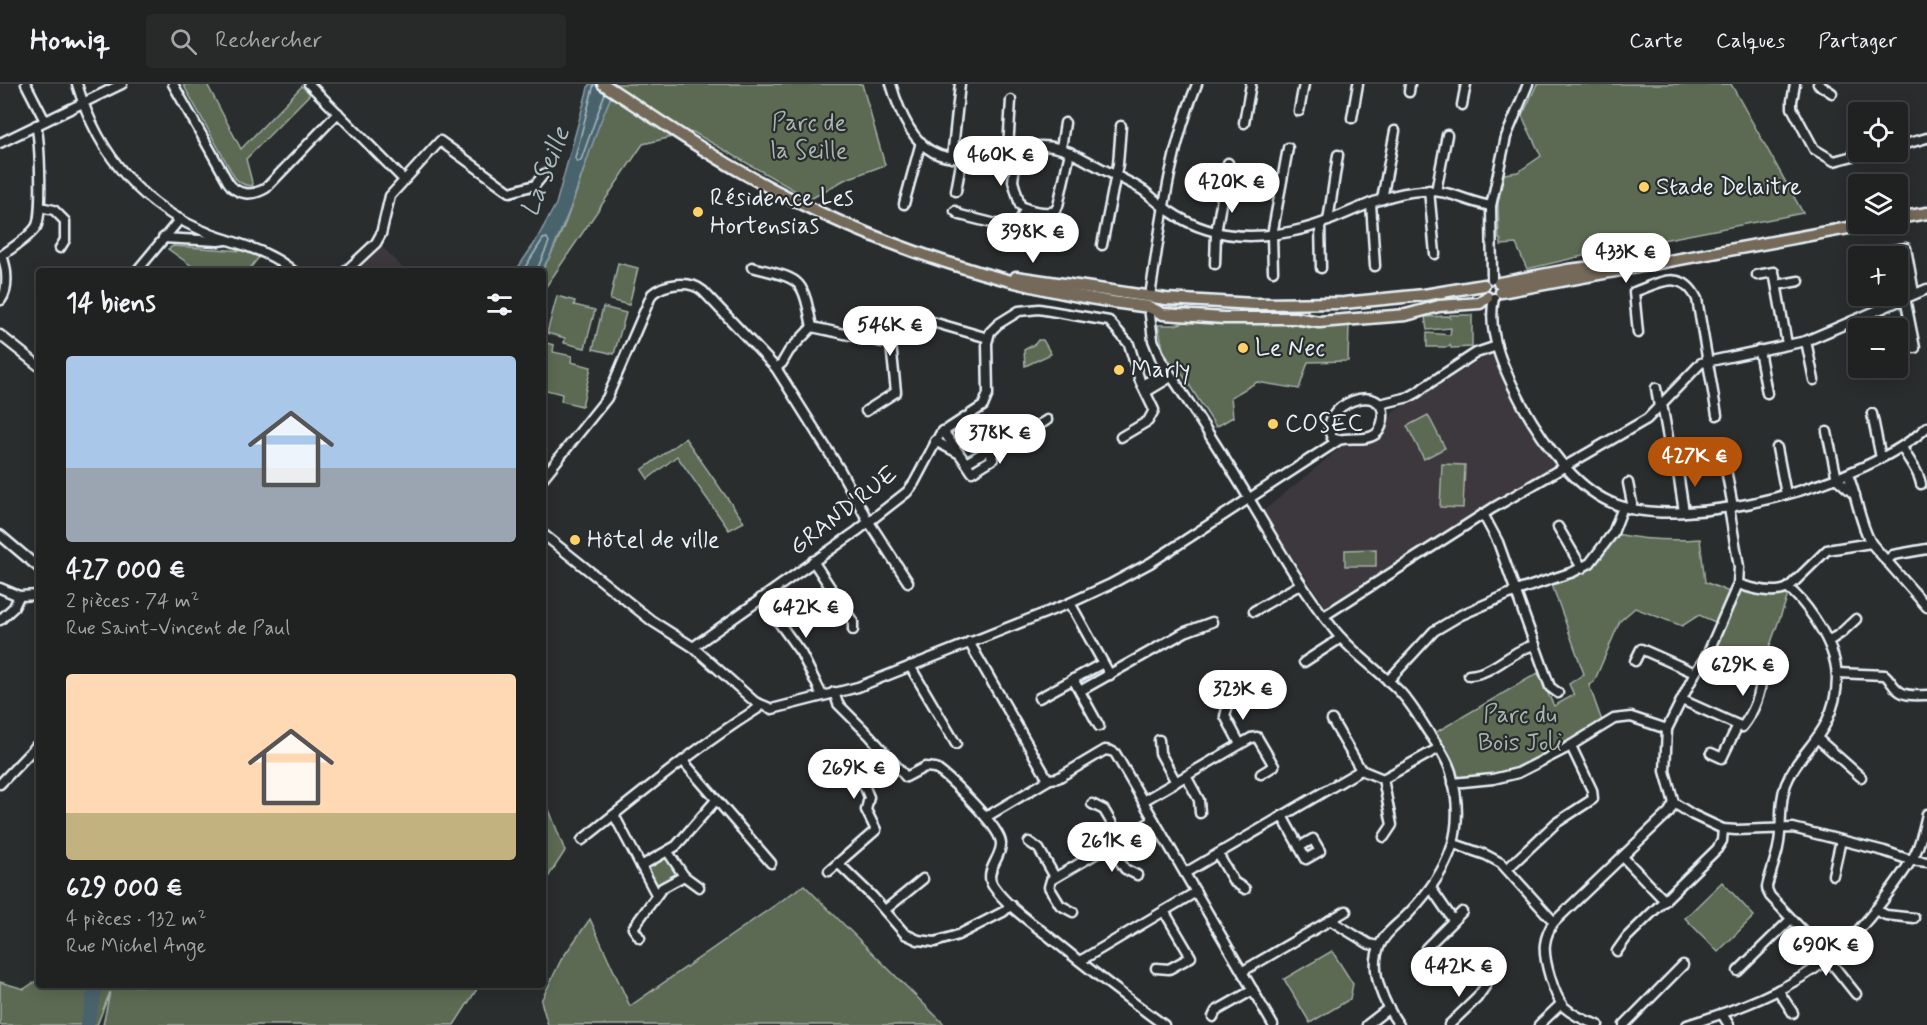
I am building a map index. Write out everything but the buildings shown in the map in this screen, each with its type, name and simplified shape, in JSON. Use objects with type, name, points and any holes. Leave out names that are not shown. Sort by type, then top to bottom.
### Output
[{"type":"main road","points":[[603,84],[743,173],[808,207],[913,250],[1031,286],[1149,302],[1321,304],[1493,289],[1677,260],[1848,228]]},
{"type":"main road","points":[[1908,216],[1927,213]]},
{"type":"main road","points":[[1149,302],[1163,314],[1224,318],[1295,318],[1319,322],[1406,315],[1439,306],[1480,303],[1493,289]]},
{"type":"street","points":[[26,84],[45,121]]},
{"type":"street","points":[[77,84],[98,136],[126,177],[156,203],[180,219],[271,255],[289,268]]},
{"type":"street","points":[[0,143],[122,84]]},
{"type":"street","points":[[173,84],[231,187],[244,193],[259,192],[266,188],[338,113]]},
{"type":"street","points":[[309,84],[404,180]]},
{"type":"street","points":[[891,84],[903,117],[921,142],[931,151],[952,158],[962,158],[1017,147],[1043,145],[1065,150],[1142,190],[1189,222],[1216,233],[1272,235],[1324,222],[1382,199],[1408,192],[1432,191],[1459,195],[1491,206]]},
{"type":"street","points":[[952,158],[960,84]]},
{"type":"street","points":[[1197,84],[1180,132],[1164,206],[1149,302],[1153,340],[1169,374],[1301,584],[1341,638],[1405,698],[1439,748],[1450,770],[1453,783],[1458,818],[1454,844],[1444,867],[1431,888],[1379,946],[1376,963],[1378,980],[1389,1008],[1399,1025]]},
{"type":"street","points":[[1244,123],[1251,84]]},
{"type":"street","points":[[1299,111],[1304,84]]},
{"type":"street","points":[[1352,118],[1358,84]]},
{"type":"street","points":[[1462,105],[1466,84]]},
{"type":"street","points":[[1527,84],[1506,137],[1491,206],[1493,326],[1497,346],[1526,410],[1565,465],[1594,492],[1609,502],[1627,508],[1655,512],[1684,512],[1731,507],[1786,494],[1848,475],[1902,447],[1927,427]]},
{"type":"street","points":[[1796,84],[1792,108],[1814,149],[1834,161],[1848,157]]},
{"type":"street","points":[[1818,84],[1832,93]]},
{"type":"street","points":[[1008,149],[1011,100]]},
{"type":"street","points":[[1017,147],[1013,182],[1020,205],[1026,209],[1055,212],[1065,150],[1065,123]]},
{"type":"street","points":[[1,300],[6,287],[4,262],[1,257],[37,226],[40,207],[36,125]]},
{"type":"street","points":[[1102,245],[1115,176],[1121,126]]},
{"type":"street","points":[[1382,199],[1395,131]]},
{"type":"street","points":[[1435,254],[1432,191],[1447,135]]},
{"type":"street","points":[[1908,143],[1927,138]]},
{"type":"street","points":[[349,268],[379,238],[390,196],[440,141],[510,192],[535,185],[544,174]]},
{"type":"street","points":[[904,204],[921,142]]},
{"type":"street","points":[[1273,271],[1272,235],[1287,148]]},
{"type":"street","points":[[1321,268],[1324,222],[1338,155]]},
{"type":"street","points":[[956,191],[962,158]]},
{"type":"street","points":[[1215,264],[1216,233],[1228,163]]},
{"type":"street","points":[[1371,203],[1375,266]]},
{"type":"street","points":[[40,207],[54,210],[65,220],[65,240],[60,248]]},
{"type":"street","points":[[955,211],[960,215],[1008,227],[1014,226],[1021,220],[1026,209]]},
{"type":"street","points":[[139,268],[180,219]]},
{"type":"street","points":[[164,238],[218,241],[227,239]]},
{"type":"street","points":[[1908,259],[1914,293]]},
{"type":"street","points":[[752,267],[788,277],[798,283],[806,298],[812,327]]},
{"type":"street","points":[[1757,275],[1774,272],[1787,344]]},
{"type":"street","points":[[1638,333],[1634,292],[1669,280],[1687,285],[1697,299],[1717,415]]},
{"type":"street","points":[[1777,285],[1799,281]]},
{"type":"street","points":[[546,474],[607,398],[652,294],[665,286],[696,285],[774,365],[840,470],[868,521],[908,582]]},
{"type":"street","points":[[1908,296],[1927,289]]},
{"type":"street","points":[[1870,318],[1891,306]]},
{"type":"street","points":[[1907,306],[1915,348]]},
{"type":"street","points":[[1047,420],[990,455],[988,450],[966,463],[943,431],[978,410],[986,400],[989,387],[988,338],[994,328],[1024,309],[1039,309],[1107,320],[1129,344],[1144,389],[1153,405],[1151,418],[1121,437]]},
{"type":"street","points":[[812,327],[891,344],[929,321],[988,338]]},
{"type":"street","points":[[774,365],[812,327]]},
{"type":"street","points":[[1324,616],[1482,514],[1642,422],[1694,369],[1707,362],[1806,341],[1848,328]]},
{"type":"street","points":[[0,335],[36,364]]},
{"type":"street","points":[[1806,341],[1814,381]]},
{"type":"street","points":[[866,411],[896,392],[891,344]]},
{"type":"street","points":[[1380,404],[1418,392],[1476,353],[1497,346]]},
{"type":"street","points":[[1759,350],[1767,393]]},
{"type":"street","points":[[1144,389],[1169,374]]},
{"type":"street","points":[[1656,388],[1668,438]]},
{"type":"street","points":[[546,536],[652,621],[693,647],[760,705],[772,709],[858,687],[1070,603],[1135,572],[1340,440],[1349,437],[1371,436],[1378,432],[1383,417],[1380,404],[1373,399],[1351,401],[1331,417],[1329,427],[1332,438],[1340,440]]},
{"type":"street","points":[[1872,414],[1881,458]]},
{"type":"street","name":"GRAND'RUE","points":[[693,647],[907,492],[914,483],[935,441],[943,431]]},
{"type":"street","points":[[1827,432],[1837,479],[1855,495]]},
{"type":"street","points":[[935,441],[958,454]]},
{"type":"street","points":[[1902,447],[1919,475],[1921,484]]},
{"type":"street","points":[[1777,448],[1786,494]]},
{"type":"street","points":[[1725,464],[1739,567],[1738,584],[1707,656],[1695,673],[1667,729],[1665,771],[1674,803],[1702,820],[1723,829],[1793,828],[1903,856],[1910,860],[1927,862]]},
{"type":"street","points":[[1677,466],[1684,512]]},
{"type":"street","points":[[1848,475],[1854,487],[1871,543],[1927,607]]},
{"type":"street","points":[[1388,681],[1434,632],[1461,615],[1516,591],[1582,568],[1595,558],[1627,508],[1628,483]]},
{"type":"street","points":[[1482,514],[1498,542],[1551,687],[1558,693]]},
{"type":"street","points":[[1558,527],[1582,568]]},
{"type":"street","points":[[0,535],[36,565]]},
{"type":"street","points":[[1738,584],[1775,592],[1788,588],[1827,550],[1871,543]]},
{"type":"street","points":[[1886,561],[1893,555],[1927,549]]},
{"type":"street","points":[[813,561],[853,622],[853,630]]},
{"type":"street","points":[[1254,611],[1301,584]]},
{"type":"street","points":[[0,588],[20,596],[36,594]]},
{"type":"street","points":[[1788,588],[1800,598],[1829,641],[1837,673],[1836,690],[1826,723],[1817,738],[1797,761],[1784,788],[1781,839],[1767,885],[1770,896],[1828,959],[1856,994]]},
{"type":"street","points":[[0,620],[14,607],[20,596]]},
{"type":"street","points":[[761,598],[801,653],[822,695]]},
{"type":"street","points":[[1070,603],[1110,675]]},
{"type":"street","points":[[1829,641],[1856,618]]},
{"type":"street","points":[[1080,691],[1185,632],[1212,622]]},
{"type":"street","points":[[1304,662],[1341,638]]},
{"type":"street","points":[[969,642],[1045,775],[1050,779]]},
{"type":"street","points":[[1469,675],[1479,675],[1524,648],[1535,645]]},
{"type":"street","points":[[1635,661],[1641,649],[1695,673]]},
{"type":"street","points":[[1039,698],[1103,663]]},
{"type":"street","points":[[910,666],[957,744]]},
{"type":"street","points":[[1682,700],[1742,727],[1748,719],[1761,686],[1762,673]]},
{"type":"street","points":[[1837,673],[1885,675],[1898,691],[1927,695]]},
{"type":"street","points":[[1073,679],[1099,726]]},
{"type":"street","points":[[834,692],[838,704],[906,777],[929,767],[941,772],[986,817],[1001,840],[1001,848],[990,873],[993,887],[1011,905],[1080,961],[1164,1025]]},
{"type":"street","points":[[1230,699],[1225,716],[1240,744]]},
{"type":"street","points":[[582,840],[683,761],[760,705]]},
{"type":"street","points":[[1453,783],[1493,779],[1518,773],[1571,746],[1614,718],[1631,717],[1667,729]]},
{"type":"street","points":[[1332,720],[1361,770],[1383,779]]},
{"type":"street","points":[[1711,753],[1722,758],[1738,725]]},
{"type":"street","points":[[1143,801],[1251,738],[1257,737],[1261,741],[1274,766],[1261,774]]},
{"type":"street","points":[[1817,738],[1861,777]]},
{"type":"street","points":[[1159,740],[1160,753],[1176,782]]},
{"type":"street","points":[[1507,869],[1556,823],[1593,799],[1592,790],[1571,746]]},
{"type":"street","points":[[0,784],[36,747]]},
{"type":"street","points":[[1383,779],[1439,748]]},
{"type":"street","points":[[986,817],[1105,750],[1115,753],[1273,1025]]},
{"type":"street","points":[[829,871],[876,830],[866,810],[869,797],[853,759]]},
{"type":"street","points":[[683,761],[771,863]]},
{"type":"street","points":[[1185,873],[1361,770]]},
{"type":"street","points":[[1186,776],[1199,800],[1200,813]]},
{"type":"street","points":[[1383,779],[1392,825],[1384,837]]},
{"type":"street","points":[[641,867],[676,846],[716,800]]},
{"type":"street","points":[[1598,1025],[1578,1017],[1562,1004],[1550,976],[1545,950],[1547,934],[1554,922],[1669,812],[1674,803]]},
{"type":"street","points":[[1092,804],[1104,810],[1121,839]]},
{"type":"street","points":[[1687,1025],[1722,1014],[1778,990],[1828,959],[1849,940],[1907,868],[1919,842],[1927,814]]},
{"type":"street","points":[[614,815],[656,894]]},
{"type":"street","points":[[1282,816],[1299,847]]},
{"type":"street","points":[[1073,912],[1060,905],[1048,883],[1154,820]]},
{"type":"street","points":[[1617,951],[1627,937],[1717,849],[1722,841],[1723,829]]},
{"type":"street","points":[[1833,875],[1841,840]]},
{"type":"street","points":[[1029,842],[1039,849],[1055,877]]},
{"type":"street","points":[[1454,844],[1486,855],[1507,869],[1554,922]]},
{"type":"street","points":[[1110,845],[1125,869],[1137,875]]},
{"type":"street","points":[[668,852],[684,876],[699,887]]},
{"type":"street","points":[[1218,854],[1234,882],[1245,889]]},
{"type":"street","points":[[1623,857],[1665,901]]},
{"type":"street","points":[[838,863],[885,910],[904,934],[911,938],[935,942],[958,936],[1003,912],[1011,905]]},
{"type":"street","points":[[640,938],[633,928],[656,894],[662,888],[684,876]]},
{"type":"street","points":[[885,910],[924,879]]},
{"type":"street","points":[[1431,888],[1453,920]]},
{"type":"street","points":[[1080,961],[1196,892]]},
{"type":"street","points":[[1875,910],[1886,915],[1914,918]]},
{"type":"street","points":[[1156,968],[1169,969],[1191,957],[1164,911]]},
{"type":"street","points":[[1243,970],[1346,911]]},
{"type":"street","points":[[1426,948],[1462,912]]},
{"type":"street","points":[[1738,971],[1791,919]]},
{"type":"street","points":[[1330,920],[1369,944],[1379,946]]},
{"type":"street","points":[[1624,1025],[1683,965]]},
{"type":"street","points":[[1449,1025],[1477,998],[1486,985]]},
{"type":"street","points":[[1213,1017],[1216,1011],[1254,990]]},
{"type":"street","points":[[1778,990],[1793,1013]]},
{"type":"street","points":[[1539,1025],[1562,1004]]},
{"type":"street","points":[[1367,1025],[1389,1008]]},
{"type":"street","points":[[1722,1014],[1729,1025]]},
{"type":"shaded area","points":[[381,245],[402,268],[355,268]]},
{"type":"shaded area","points":[[1491,353],[1510,391],[1557,463],[1326,607],[1262,512],[1345,444],[1381,440],[1393,412]]},
{"type":"green space","points":[[183,84],[207,84],[241,149],[302,86],[310,94],[246,159],[253,186],[250,186],[235,178]]},
{"type":"green space","name":"Parc de la Seille","points":[[616,84],[862,84],[885,165],[844,180],[807,201],[801,194],[693,132],[643,144],[546,287],[546,268],[543,268],[564,227]]},
{"type":"green space","name":"Stade Delaitre","points":[[1537,84],[1731,84],[1803,213],[1600,252],[1527,269],[1516,244],[1501,245],[1498,203],[1504,174],[1518,172],[1541,156],[1522,116]]},
{"type":"green space","points":[[173,246],[243,251],[259,257],[250,268],[195,268],[168,249]]},
{"type":"green space","points":[[618,263],[638,268],[629,305],[610,300]]},
{"type":"green space","points":[[557,296],[575,301],[574,305],[595,310],[585,348],[564,343],[565,338],[547,333]]},
{"type":"green space","points":[[603,307],[626,313],[614,354],[593,349]]},
{"type":"green space","points":[[1450,315],[1472,315],[1472,347],[1451,348],[1450,345],[1448,347],[1427,347],[1427,333],[1450,335],[1451,328],[1427,330],[1425,317],[1448,316],[1450,318]]},
{"type":"green space","points":[[1192,320],[1290,324],[1310,328],[1349,326],[1348,361],[1308,362],[1299,389],[1257,382],[1231,397],[1233,417],[1216,427],[1177,366],[1172,365],[1163,349],[1158,325],[1175,325]]},
{"type":"green space","points":[[1038,340],[1043,340],[1051,354],[1025,366],[1024,350]]},
{"type":"green space","points":[[546,343],[554,345],[553,352],[572,356],[571,362],[591,367],[582,406],[561,401],[562,394],[546,390]]},
{"type":"green space","points":[[1428,415],[1445,448],[1424,459],[1407,426]]},
{"type":"green space","points":[[685,438],[744,522],[729,530],[677,456],[648,479],[642,470]]},
{"type":"green space","points":[[1442,464],[1465,465],[1463,508],[1440,507]]},
{"type":"green space","name":"Parc du Bois Joli","points":[[1616,534],[1658,540],[1700,539],[1705,582],[1734,594],[1738,584],[1748,587],[1788,588],[1787,598],[1764,662],[1750,672],[1707,655],[1720,624],[1699,615],[1682,626],[1635,608],[1620,621],[1594,682],[1589,685],[1603,724],[1518,773],[1453,783],[1431,735],[1538,673],[1554,706],[1574,695],[1569,684],[1584,674],[1551,582],[1593,565]]},
{"type":"green space","points":[[1376,549],[1376,566],[1345,566],[1345,550]]},
{"type":"green space","points":[[546,802],[565,851],[546,880]]},
{"type":"green space","points":[[668,852],[684,876],[656,894],[641,866]]},
{"type":"green space","points":[[1722,882],[1754,916],[1718,952],[1685,918]]},
{"type":"green space","points":[[804,885],[945,1025],[548,1025],[541,1001],[561,960],[590,919],[630,1006]]},
{"type":"green space","points":[[1332,951],[1353,984],[1350,999],[1310,1023],[1284,979]]},
{"type":"green space","points":[[36,981],[36,988],[478,988],[454,1025],[103,1025],[110,992],[97,1025],[0,1025],[0,982],[24,989]]},
{"type":"water","name":"La Seille","points":[[589,84],[616,84],[570,209],[550,256],[543,268],[518,268],[556,204]]},
{"type":"waterway","name":"La Seille","points":[[87,1025],[96,988]]},
{"type":"place","name":"Stade Delaitre","points":[[1644,187]]},
{"type":"place","name":"Résidence Les Hortensias","points":[[698,212]]},
{"type":"place","name":"Le Nec","points":[[1243,348]]},
{"type":"place","name":"Marly","points":[[1119,370]]},
{"type":"place","name":"COSEC","points":[[1273,424]]},
{"type":"place","name":"Hôtel de ville","points":[[575,540]]}]
